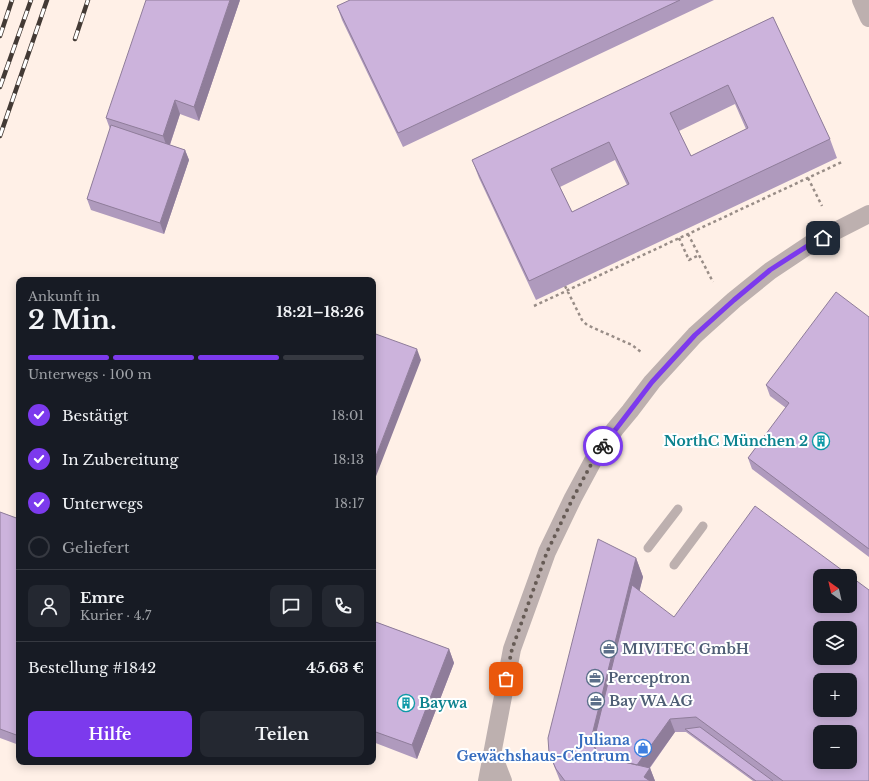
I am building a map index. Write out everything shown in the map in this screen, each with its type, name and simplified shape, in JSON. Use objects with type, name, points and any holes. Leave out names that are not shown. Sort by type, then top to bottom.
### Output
[{"type":"street","points":[[860,0],[869,18]]},
{"type":"street","points":[[487,781],[512,649],[547,552],[594,459],[615,429],[652,382],[695,335],[734,300],[770,270],[812,243],[865,218]]},
{"type":"street","points":[[493,755],[503,781]]},
{"type":"lane","points":[[648,548],[678,510]]},
{"type":"lane","points":[[674,565],[703,526]]},
{"type":"path","points":[[534,306],[842,162]]},
{"type":"path","points":[[808,178],[822,206]]},
{"type":"path","points":[[688,234],[713,282]]},
{"type":"path","points":[[679,238],[689,260],[699,256]]},
{"type":"path","points":[[565,286],[582,320],[587,325],[632,345],[641,352]]},
{"type":"building","points":[[146,0],[230,0],[194,107],[175,100],[163,136],[106,118]]},
{"type":"building","points":[[350,0],[680,0],[398,133],[337,6]]},
{"type":"building","points":[[773,17],[830,139],[529,281],[472,160]],"holes":[[[728,85],[748,128],[691,156],[670,113]],[[609,142],[629,184],[572,212],[551,169]]]},
{"type":"building","points":[[111,125],[185,150],[160,223],[87,199]]},
{"type":"building","name":"NorthC München 2","points":[[836,292],[869,317],[869,549],[748,458],[789,403],[766,385]]},
{"type":"building","points":[[376,334],[417,349],[376,456]]},
{"type":"building","points":[[755,506],[840,569],[813,569],[813,613],[857,613],[857,581],[869,590],[869,781],[783,781],[696,717],[670,719],[637,765],[603,757],[594,747],[594,740],[632,585],[674,617]]},
{"type":"building","points":[[0,512],[16,518],[16,735],[0,729]]},
{"type":"building","points":[[598,539],[636,558],[592,735],[593,744],[603,757],[650,768],[644,777],[650,781],[565,781],[556,769],[549,753],[548,738]]},
{"type":"building","name":"Baywa","points":[[376,622],[449,649],[412,745],[376,732]]},
{"type":"building","points":[[700,727],[773,781],[756,781],[685,729]]},
{"type":"railway","points":[[0,36],[12,0]]},
{"type":"railway","points":[[0,87],[31,0]]},
{"type":"railway","points":[[0,136],[47,0]]},
{"type":"railway","points":[[75,39],[88,0]]},
{"type":"way so far","points":[[506,679],[512,649],[547,552],[573,498],[594,459],[603,446]]},
{"type":"place","name":"NorthC München 2","points":[[821,441]]},
{"type":"place","name":"MIVITEC GmbH","points":[[609,649]]},
{"type":"place","name":"Perceptron","points":[[595,678]]},
{"type":"place","name":"Bay WA AG","points":[[596,701]]},
{"type":"place","name":"Baywa","points":[[406,703]]},
{"type":"place","name":"Juliana Gewächshaus-Centrum","points":[[643,748]]},
{"type":"route","points":[[603,446],[652,382],[695,335],[770,270],[812,243],[823,238]]}]
